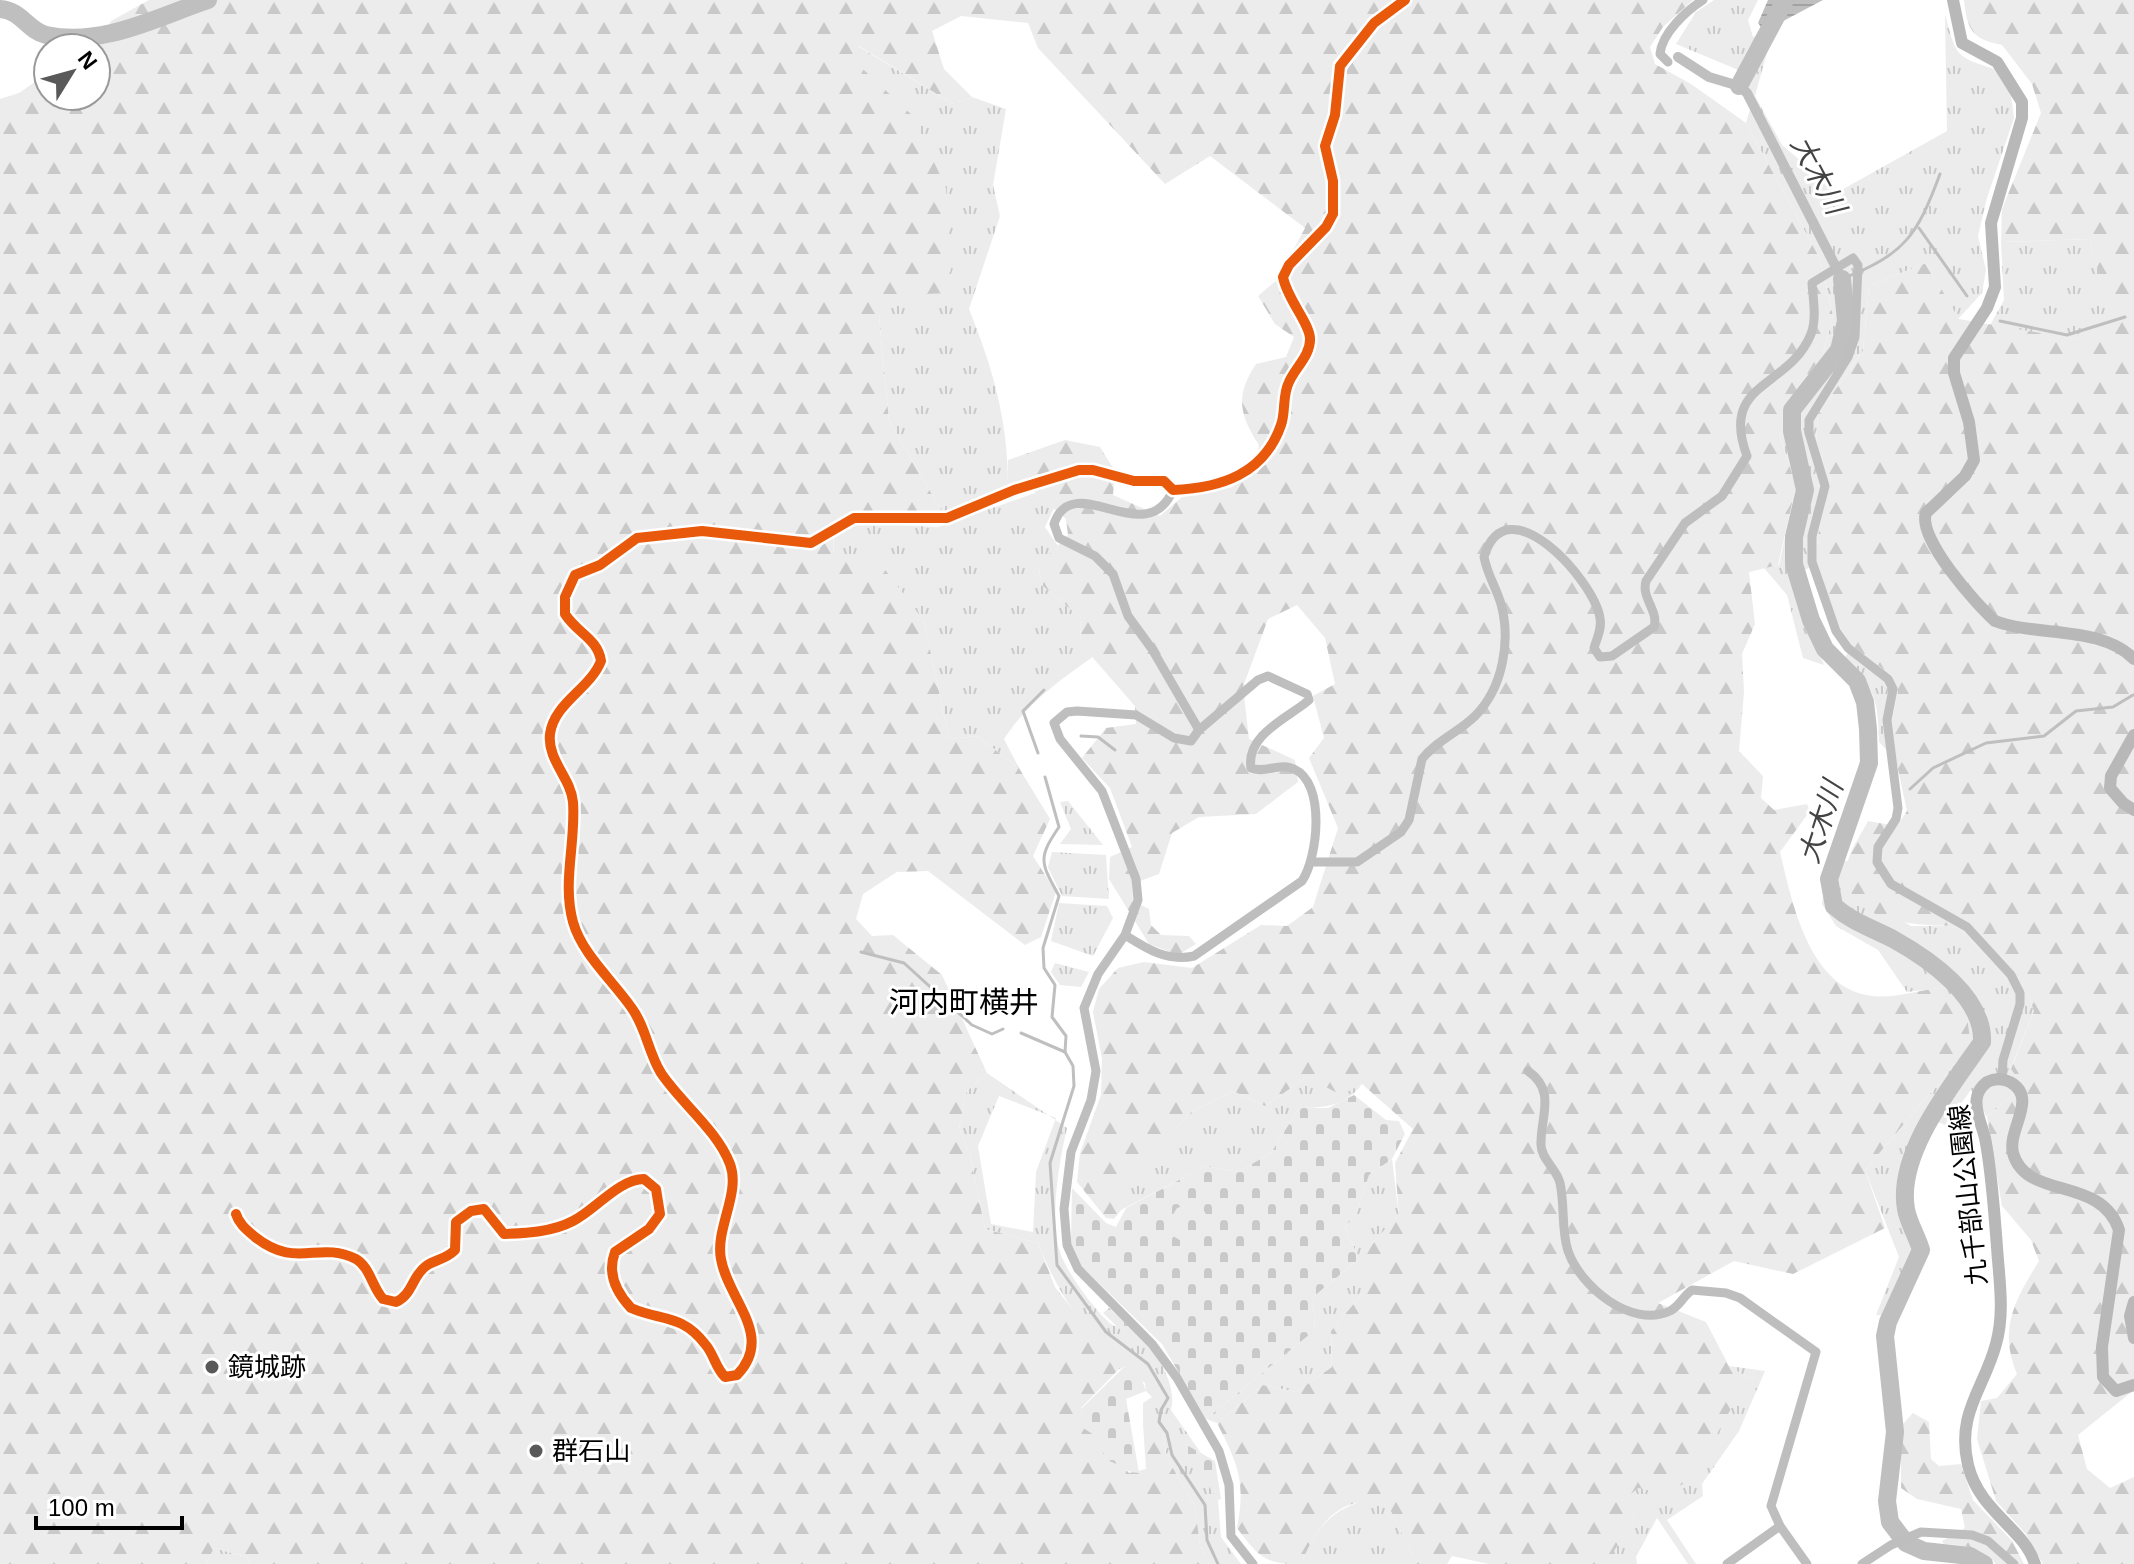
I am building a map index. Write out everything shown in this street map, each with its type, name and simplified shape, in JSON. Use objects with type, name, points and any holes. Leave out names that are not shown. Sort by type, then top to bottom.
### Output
[{"type":"main road","points":[[1953,0],[1962,43],[1997,62],[2022,102],[2022,118],[1991,223],[1995,287],[1987,308],[1954,358],[1954,373],[1969,422],[1974,460],[1965,476],[1926,513],[1924,527],[1936,550],[1995,621],[2088,638],[2126,650],[2134,659]]},
{"type":"main road","points":[[2134,735],[2111,776],[2110,788],[2134,810]]},
{"type":"main road","name":"九千部山公園線","points":[[2035,1564],[2022,1541],[1981,1497],[1968,1467],[1964,1438],[1969,1406],[1996,1344],[2001,1307],[1985,1140],[1977,1107],[1977,1094],[1984,1084],[2002,1078],[2013,1083],[2024,1102],[2011,1145],[2024,1172],[2035,1179],[2086,1195],[2105,1204],[2114,1214],[2119,1230],[2102,1347],[2103,1377],[2116,1391],[2134,1385]]},
{"type":"main road","points":[[2134,1302],[2130,1316],[2134,1338]]},
{"type":"street","points":[[1173,490],[1213,486],[1245,474],[1260,461],[1281,425],[1287,385],[1308,351],[1310,338],[1285,290],[1283,277],[1289,265],[1326,227],[1333,214],[1333,181],[1325,146],[1335,115],[1340,66],[1374,23],[1405,0]]},
{"type":"street","points":[[1668,62],[1660,54],[1666,37],[1691,8],[1703,0]]},
{"type":"street","points":[[1313,862],[1357,862],[1401,832],[1409,820],[1422,759],[1467,723],[1493,691],[1503,655],[1505,626],[1501,603],[1484,557],[1498,531],[1506,527],[1521,530],[1570,564],[1597,606],[1601,627],[1594,648],[1600,657],[1612,656],[1654,627],[1656,619],[1643,590],[1646,581],[1685,523],[1722,496],[1738,474],[1747,456],[1740,438],[1739,419],[1750,397],[1786,367],[1810,337],[1814,316],[1812,283],[1853,258],[1858,265],[1855,337],[1809,420],[1809,433],[1825,486],[1812,536],[1812,562],[1836,631],[1848,648],[1888,679],[1893,689],[1887,720],[1898,808],[1896,819],[1878,847],[1881,870],[1891,884],[1967,927],[2011,975],[2020,993],[2002,1078]]},
{"type":"street","points":[[236,1214],[247,1231],[270,1249],[284,1255],[336,1253],[358,1260],[383,1299],[396,1302],[412,1290],[426,1266],[442,1261],[455,1250],[456,1222],[471,1211],[484,1209],[504,1234],[554,1229],[586,1214],[627,1183],[644,1179],[656,1189],[660,1214],[649,1229],[615,1252],[612,1273],[615,1287],[631,1308],[659,1313],[688,1326],[710,1349],[715,1366],[725,1377],[737,1375],[753,1348],[754,1338],[729,1287],[720,1253],[733,1180],[730,1162],[661,1072],[633,1009],[578,935],[570,908],[568,890],[573,802],[551,749],[550,737],[559,713],[596,673],[601,661],[593,640],[573,627],[565,614],[569,584],[575,575],[600,565],[637,538],[702,531],[811,543],[854,518],[947,518],[1014,490],[1079,470],[1093,470],[1134,481],[1164,481],[1173,490]]},
{"type":"street","points":[[1173,490],[1169,500],[1148,515],[1132,516],[1095,502],[1080,503],[1062,511],[1054,524],[1059,538],[1095,556],[1113,574],[1128,616],[1152,649],[1199,730]]},
{"type":"street","points":[[1125,935],[1165,956],[1181,959],[1194,956],[1292,891],[1313,862],[1314,807],[1309,784],[1298,770],[1288,767],[1256,771],[1251,768],[1249,760],[1259,739],[1309,700],[1307,694],[1268,676],[1258,680],[1199,730],[1191,741],[1183,742],[1136,715],[1111,716],[1077,711],[1067,712],[1054,723],[1060,739],[1102,791],[1136,879],[1138,900],[1125,935],[1098,974],[1084,1008],[1096,1071],[1091,1100],[1071,1152],[1064,1209],[1067,1245],[1078,1269],[1152,1344],[1177,1378],[1219,1451],[1229,1485],[1231,1536],[1253,1564]]},
{"type":"street","points":[[1528,1071],[1537,1077],[1545,1093],[1547,1108],[1541,1144],[1559,1178],[1567,1249],[1576,1268],[1591,1286],[1617,1306],[1642,1315],[1667,1313],[1678,1307],[1692,1290],[1726,1293],[1740,1298],[1816,1352],[1772,1500],[1773,1514],[1807,1564]]},
{"type":"street","points":[[1727,1564],[1780,1526]]},
{"type":"street","points":[[1862,1564],[1913,1534],[1972,1535],[1988,1541],[2014,1564]]},
{"type":"green space","points":[[149,0],[1693,0],[1663,27],[1650,47],[1655,64],[1691,84],[1746,123],[1820,259],[1833,316],[1822,357],[1784,407],[1780,436],[1796,486],[1778,565],[1749,572],[1755,624],[1742,654],[1744,692],[1739,751],[1763,776],[1761,798],[1774,810],[1807,804],[1810,811],[1780,852],[1798,918],[1818,961],[1833,978],[1850,990],[1872,996],[1940,988],[1966,1011],[1971,1045],[1865,1170],[1885,1228],[1793,1274],[1734,1261],[1658,1303],[1706,1322],[1729,1366],[1748,1378],[1692,1479],[1665,1494],[1638,1488],[1626,1498],[1635,1517],[1614,1551],[1618,1564],[1489,1564],[1452,1556],[1447,1564],[1417,1564],[1388,1505],[1371,1502],[1344,1507],[1333,1514],[1315,1536],[1301,1564],[1263,1557],[1237,1528],[1241,1498],[1238,1474],[1217,1423],[1263,1385],[1296,1392],[1332,1367],[1331,1331],[1362,1294],[1361,1269],[1368,1250],[1399,1216],[1395,1163],[1413,1129],[1362,1084],[1341,1095],[1307,1077],[1265,1106],[1233,1091],[1191,1112],[1120,1190],[1121,1210],[1114,1219],[1106,1218],[1077,1182],[1080,1153],[1101,1095],[1102,1059],[1093,1012],[1099,989],[1118,968],[1144,962],[1192,968],[1261,925],[1287,926],[1313,907],[1338,828],[1309,758],[1324,738],[1313,696],[1335,684],[1325,638],[1297,605],[1268,619],[1243,687],[1249,739],[1295,760],[1298,782],[1256,814],[1199,817],[1172,833],[1159,874],[1132,884],[1133,901],[1149,909],[1151,925],[1161,935],[1189,936],[1196,944],[1178,955],[1149,944],[1109,879],[1110,857],[1132,847],[1110,788],[1082,758],[1106,728],[1136,724],[1135,706],[1080,643],[1081,618],[1043,586],[1038,566],[1068,535],[1066,519],[1035,493],[1036,480],[1008,486],[1008,460],[1065,440],[1100,447],[1115,471],[1113,495],[1160,516],[1182,497],[1232,487],[1254,472],[1259,445],[1247,424],[1242,396],[1256,364],[1286,357],[1294,337],[1275,324],[1258,296],[1278,279],[1305,228],[1210,156],[1165,184],[1038,48],[1028,23],[961,16],[932,31],[944,69],[972,97],[953,104],[859,46],[850,57],[913,116],[946,188],[952,293],[897,295],[879,317],[889,421],[944,515],[858,511],[834,524],[833,557],[883,567],[924,621],[949,739],[977,736],[1019,768],[1050,819],[1033,856],[1056,892],[1041,937],[1025,945],[928,871],[897,872],[863,894],[856,919],[872,936],[893,935],[942,975],[987,1073],[966,1092],[959,1128],[970,1155],[985,1229],[1038,1243],[1055,1287],[1119,1369],[1081,1408],[1083,1427],[1100,1439],[1129,1473],[1146,1469],[1143,1424],[1153,1421],[1163,1435],[1167,1458],[1195,1506],[1200,1546],[1209,1564],[250,1564],[247,1557],[214,1548],[206,1564],[0,1564],[0,99],[19,93],[32,84],[32,112],[112,112],[112,32],[105,32],[111,21]]},
{"type":"green space","points":[[1714,0],[1758,0],[1748,20],[1753,37],[1774,27],[1755,96],[1782,145],[1838,192],[1947,131],[1945,15],[1959,52],[1971,61],[1994,69],[2011,95],[2014,118],[1987,198],[1978,236],[1986,270],[1982,293],[1958,319],[1926,263],[1869,286],[1863,351],[1818,414],[1816,442],[1831,479],[1820,520],[1815,563],[1792,580],[1824,665],[1803,658],[1787,595],[1764,568],[1779,565],[1796,486],[1780,436],[1784,407],[1822,357],[1833,316],[1820,259],[1746,123],[1754,96],[1736,69],[1676,44],[1696,12]]},
{"type":"green space","points":[[1964,0],[2134,0],[2134,1390],[2078,1435],[2087,1469],[2110,1488],[2134,1477],[2134,1564],[2043,1564],[2025,1533],[1996,1501],[1977,1439],[1981,1401],[1997,1398],[2017,1374],[2009,1343],[2009,1329],[2016,1302],[2039,1261],[2031,1240],[2002,1206],[1987,1117],[2023,1086],[2011,1069],[2034,1011],[2028,995],[1955,926],[1900,922],[1882,916],[1854,897],[1847,881],[1849,856],[1868,821],[1897,826],[1907,811],[1896,760],[1892,719],[1898,692],[1891,675],[1851,645],[1840,628],[1815,563],[1820,520],[1831,479],[1816,442],[1818,414],[1863,351],[1869,286],[1926,263],[1959,319],[2075,339],[2112,326],[2090,239],[2001,242],[2002,209],[2041,113],[2032,84],[2002,45],[1984,40],[1973,32]]},
{"type":"green space","points":[[858,46],[953,104],[972,97],[1006,109],[993,185],[1000,216],[969,309],[998,395],[1008,486],[944,515],[889,421],[879,317],[896,295],[850,57]]},
{"type":"green space","points":[[2090,239],[2113,327],[2075,339],[1989,327],[2004,300],[2001,242]]},
{"type":"green space","points":[[1035,493],[1054,508],[1045,527],[1058,546],[1038,567],[1043,586],[1081,618],[1080,643],[1094,656],[1034,703],[1004,739],[1019,768],[977,736],[949,739],[924,621],[833,557],[834,535],[859,523],[938,527]]},
{"type":"green space","points":[[1851,645],[1891,675],[1898,692],[1892,719],[1896,760],[1879,742],[1876,705],[1869,688],[1844,660]]},
{"type":"green space","points":[[1068,801],[1103,845],[1060,844],[1071,829],[1060,802]]},
{"type":"green space","points":[[1052,852],[1106,855],[1109,899],[1062,896],[1048,867]]},
{"type":"green space","points":[[1828,861],[1848,861],[1849,889],[1911,926],[1955,926],[2028,995],[2034,1011],[2011,1068],[2023,1086],[1987,1117],[1971,1090],[1945,1125],[1928,1118],[1918,1139],[1902,1184],[1904,1212],[1915,1252],[1890,1316],[1876,1315],[1899,1257],[1865,1170],[1971,1045],[1940,988],[1907,992],[1878,950],[1836,926],[1822,904]]},
{"type":"green space","points":[[1059,903],[1107,906],[1113,918],[1093,956],[1051,941]]},
{"type":"green space","points":[[1055,963],[1089,972],[1081,987],[1060,985],[1051,972]]},
{"type":"green space","points":[[987,1073],[1048,1115],[999,1096],[978,1146],[991,1224],[1033,1232],[1036,1172],[1055,1120],[1067,1128],[1055,1205],[1056,1235],[1062,1257],[1081,1289],[1104,1318],[1113,1325],[1134,1331],[1157,1356],[1171,1389],[1171,1410],[1201,1453],[1185,1444],[1218,1500],[1221,1537],[1241,1564],[1209,1564],[1200,1546],[1195,1506],[1167,1458],[1163,1435],[1153,1422],[1143,1424],[1143,1403],[1152,1397],[1146,1391],[1145,1383],[1124,1367],[1119,1369],[1083,1324],[1054,1279],[1038,1243],[985,1229],[970,1155],[959,1128],[966,1092]]},
{"type":"green space","points":[[1307,1077],[1341,1094],[1362,1084],[1342,1101],[1299,1108],[1271,1153],[1238,1172],[1206,1166],[1121,1210],[1119,1190],[1191,1112],[1233,1091],[1265,1106]]},
{"type":"green space","points":[[1354,1095],[1386,1120],[1399,1121],[1405,1134],[1392,1159],[1369,1175],[1357,1211],[1345,1228],[1359,1259],[1313,1297],[1315,1330],[1206,1419],[1162,1344],[1079,1264],[1071,1243],[1072,1188],[1106,1223],[1116,1227],[1126,1208],[1206,1166],[1238,1172],[1271,1153],[1299,1108],[1328,1108]]},
{"type":"green space","points":[[1392,1159],[1399,1216],[1372,1243],[1362,1294],[1331,1331],[1332,1367],[1296,1392],[1263,1385],[1217,1423],[1206,1419],[1315,1330],[1313,1297],[1359,1259],[1345,1228],[1357,1211],[1369,1175]]},
{"type":"green space","points":[[1191,1204],[1205,1212],[1209,1226],[1201,1240],[1186,1244],[1173,1236],[1169,1221],[1177,1208]],"holes":[[[1191,1213],[1200,1224],[1197,1231],[1187,1234],[1180,1230],[1179,1220]]]},
{"type":"green space","points":[[1109,1308],[1133,1330],[1128,1337],[1103,1313]]},
{"type":"green space","points":[[1729,1366],[1765,1371],[1739,1431],[1702,1484],[1703,1496],[1667,1520],[1696,1564],[1688,1564],[1657,1518],[1636,1557],[1637,1564],[1618,1564],[1613,1551],[1635,1517],[1625,1499],[1748,1378]]},
{"type":"green space","points":[[1124,1367],[1139,1372],[1146,1391],[1126,1399],[1139,1473],[1106,1460],[1100,1439],[1082,1427],[1081,1409]]},
{"type":"green space","points":[[1913,1413],[1929,1422],[1931,1459],[1939,1466],[1961,1464],[1973,1500],[2013,1542],[2024,1564],[1996,1564],[1973,1548],[1944,1544],[1942,1541],[1965,1528],[1961,1509],[1917,1499],[1901,1488],[1901,1426]]},
{"type":"green space","points":[[1185,1444],[1215,1461],[1221,1499],[1218,1500],[1182,1447]]},
{"type":"green space","points":[[1369,1499],[1388,1504],[1417,1564],[1301,1564],[1326,1522],[1344,1509]]},
{"type":"green space","points":[[214,1548],[247,1557],[250,1564],[206,1564]]},
{"type":"shaded area","points":[[1768,0],[1823,0],[1764,31],[1758,23]]},
{"type":"waterway","points":[[0,9],[14,13],[40,33],[67,38],[109,34],[208,0]]},
{"type":"waterway","name":"大木川","points":[[1739,86],[1785,0]]},
{"type":"waterway","name":"大木川","points":[[1678,57],[1709,77],[1739,86],[1747,93],[1842,279]]},
{"type":"waterway","points":[[1842,279],[1881,261],[1906,240],[1924,213],[1940,174]]},
{"type":"waterway","points":[[1919,228],[1967,296]]},
{"type":"waterway","name":"大木川","points":[[1842,279],[1846,321],[1839,350],[1792,410],[1792,431],[1805,490],[1794,537],[1794,564],[1811,620],[1825,649],[1857,681],[1865,702],[1868,729],[1869,763],[1829,879],[1834,906],[1841,912],[1907,947],[1952,981],[1974,1010],[1982,1042],[1929,1120],[1910,1165],[1905,1187],[1906,1209],[1921,1250],[1888,1322],[1885,1336],[1895,1432],[1887,1501],[1890,1522],[1906,1543],[1924,1551],[1970,1556],[1984,1564]]},
{"type":"waterway","points":[[2000,321],[2067,335],[2125,317]]},
{"type":"waterway","points":[[1038,753],[1023,711],[1044,690]]},
{"type":"waterway","points":[[1910,789],[1933,768],[1986,743],[2044,736],[2076,711],[2113,707],[2133,695]]},
{"type":"waterway","points":[[1081,736],[1098,737],[1115,750]]},
{"type":"waterway","points":[[1045,777],[1059,827],[1047,847],[1044,861],[1059,896],[1043,948],[1044,968],[1055,985],[1052,1017],[1066,1036],[1065,1052],[1073,1066],[1074,1086],[1050,1163],[1057,1265],[1106,1332],[1148,1364],[1168,1398],[1159,1422],[1167,1433],[1172,1455],[1205,1505],[1207,1540],[1218,1564]]},
{"type":"waterway","points":[[861,952],[904,963],[972,1025],[992,1034],[1003,1029]]},
{"type":"waterway","points":[[1021,1033],[1065,1052]]},
{"type":"cycle path","points":[[236,1214],[241,1224],[255,1237],[283,1252],[330,1252],[356,1259],[365,1267],[383,1299],[396,1302],[402,1299],[426,1266],[455,1250],[456,1222],[471,1211],[484,1209],[504,1234],[548,1230],[573,1221],[625,1184],[644,1179],[656,1189],[660,1214],[649,1229],[615,1252],[612,1267],[617,1289],[631,1308],[688,1328],[708,1348],[725,1377],[737,1375],[748,1360],[752,1346],[746,1318],[721,1259],[721,1236],[732,1187],[730,1164],[708,1128],[661,1073],[636,1015],[583,945],[573,922],[569,892],[573,802],[555,761],[550,734],[558,713],[589,680],[601,661],[596,647],[565,614],[565,597],[575,575],[600,565],[637,538],[702,531],[811,543],[854,518],[947,518],[1014,490],[1079,470],[1093,470],[1134,481],[1164,481],[1173,490],[1208,486],[1252,467],[1273,442],[1281,425],[1287,387],[1310,344],[1309,332],[1283,277],[1289,265],[1326,227],[1333,214],[1333,181],[1325,146],[1335,115],[1340,66],[1374,23],[1405,0]]},
{"type":"place","name":"鏡城跡","points":[[212,1367]]},
{"type":"place","name":"群石山","points":[[536,1451]]},
{"type":"district","name":"河内町横井","points":[[964,1002]]}]
